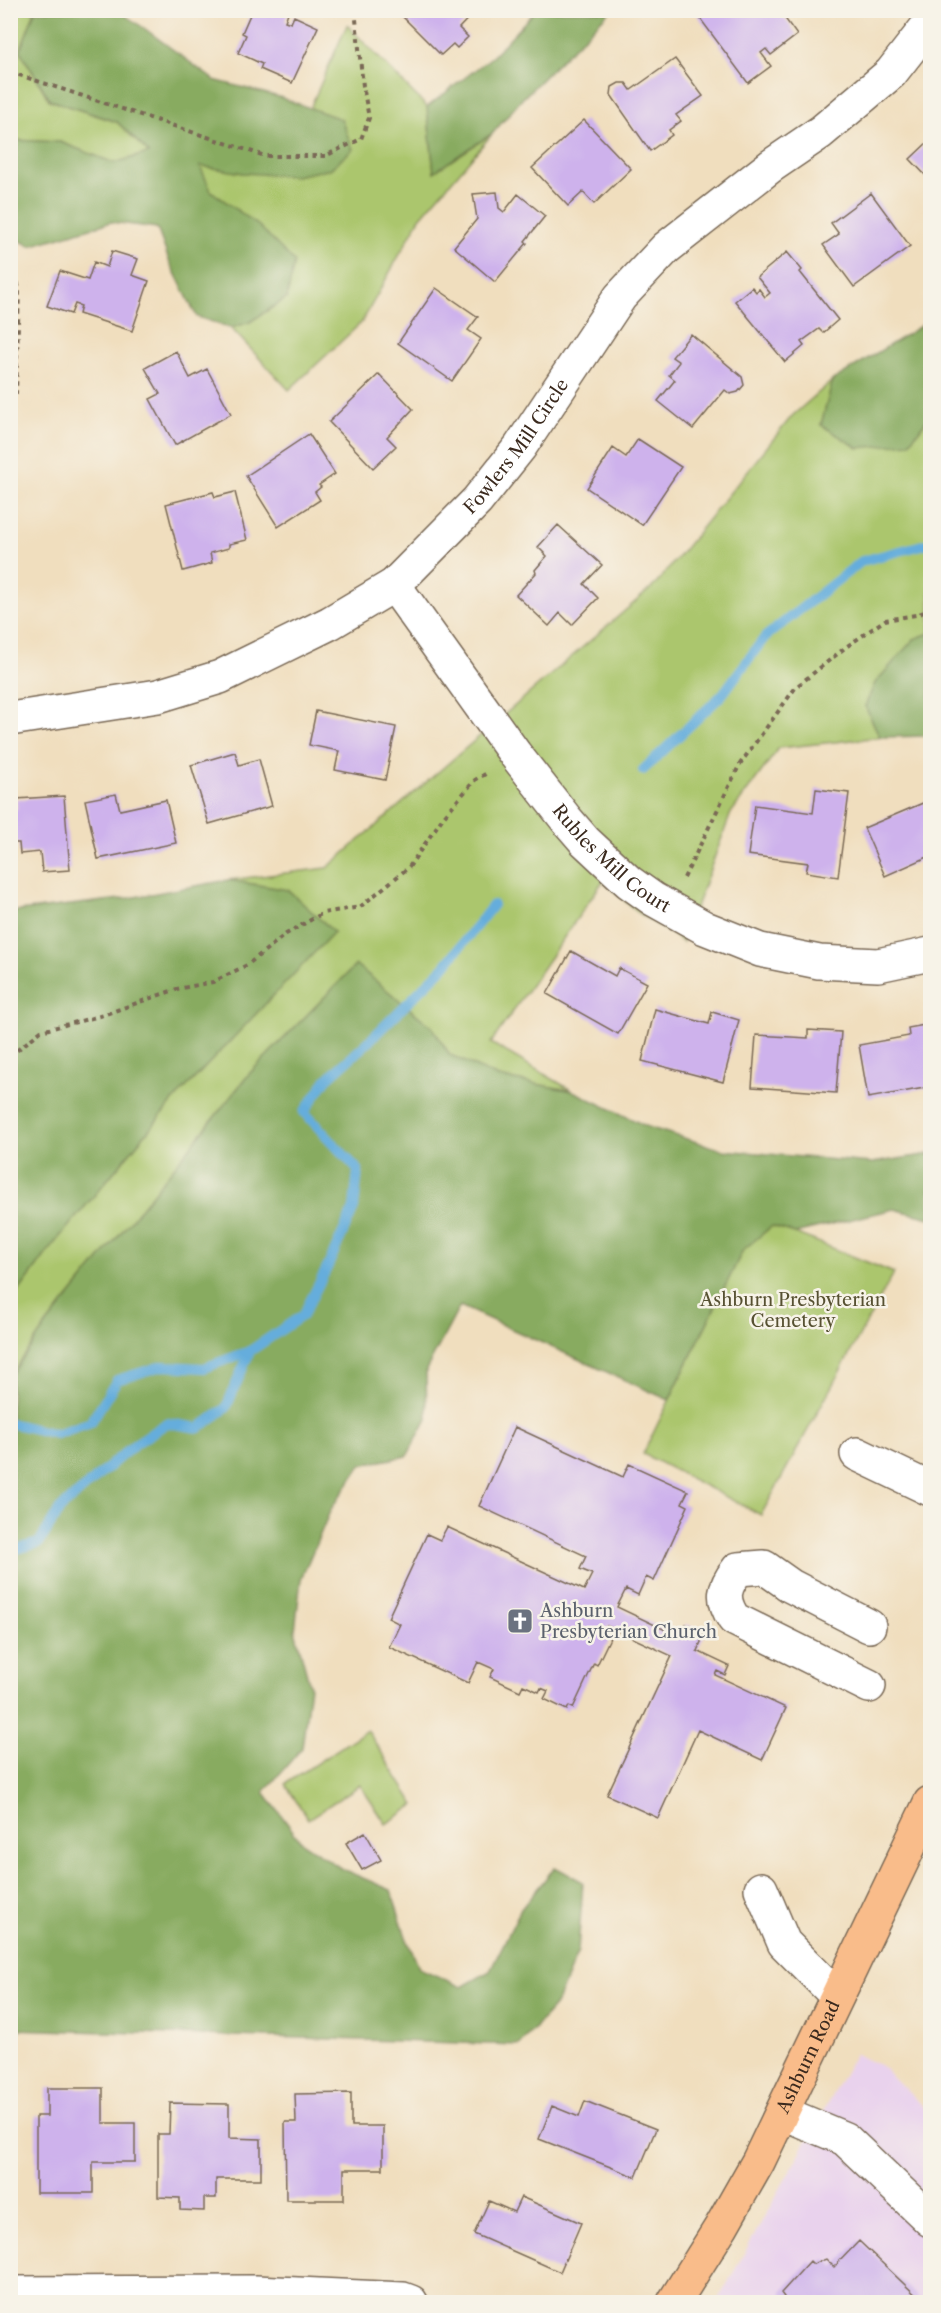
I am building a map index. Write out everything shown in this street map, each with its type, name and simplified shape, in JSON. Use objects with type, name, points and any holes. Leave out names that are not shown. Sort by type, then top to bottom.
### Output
[{"type":"main road","name":"Ashburn Road","points":[[674,2302],[721,2228],[783,2113],[930,1803]]},
{"type":"street","name":"Fowlers Mill Circle","points":[[10,719],[158,696],[220,677],[330,623],[394,585],[477,501],[520,447],[620,297],[666,248],[724,202],[821,132],[891,73],[930,23]]},
{"type":"street","name":"Rubles Mill Court","points":[[394,585],[515,754],[585,841],[629,882],[653,900],[705,928],[760,950],[819,962],[879,965],[930,954]]},
{"type":"street","points":[[857,1454],[930,1489]]},
{"type":"street","points":[[868,1626],[791,1586],[764,1567],[738,1569],[727,1583],[724,1604],[734,1619],[869,1686]]},
{"type":"street","points":[[761,1889],[784,1944],[837,1996]]},
{"type":"street","points":[[783,2113],[845,2139],[930,2220]]},
{"type":"street","points":[[10,2293],[256,2292],[404,2299],[411,2302]]},
{"type":"path","points":[[10,72],[265,156],[325,156],[361,139],[369,118],[363,86],[355,10]]},
{"type":"path","points":[[10,238],[20,290],[16,394]]},
{"type":"path","points":[[669,907],[740,764],[796,687],[846,647],[885,620],[916,615],[930,610]]},
{"type":"path","points":[[10,1056],[41,1031],[100,1016],[177,989],[213,982],[247,965],[286,934],[323,913],[360,907],[409,867],[444,816],[475,780],[515,754]]},
{"type":"shaded area","points":[[855,2054],[883,2067],[930,2114],[930,2302],[717,2302]]},
{"type":"green space","points":[[117,10],[214,80],[279,97],[341,119],[353,149],[330,169],[295,176],[243,173],[200,166],[211,191],[259,226],[294,262],[287,298],[250,322],[231,328],[197,317],[170,263],[157,228],[111,222],[30,246],[11,236],[11,140],[60,142],[114,163],[149,153],[117,122],[50,100],[20,51],[35,11]]},
{"type":"green space","points":[[11,11],[35,11],[20,51],[49,100],[117,122],[149,153],[114,163],[60,142],[11,140]]},
{"type":"green space","points":[[535,11],[610,11],[522,99],[493,133],[434,172],[427,107],[493,56]]},
{"type":"green space","points":[[347,25],[427,107],[434,172],[493,133],[420,218],[362,322],[289,390],[231,328],[250,322],[259,226],[211,191],[199,165],[243,173],[330,169],[352,149],[341,119],[310,108]]},
{"type":"green space","points":[[930,320],[930,416],[909,443],[858,448],[821,425],[833,380]]},
{"type":"green space","points":[[833,380],[821,425],[909,443],[930,416],[930,633],[914,639],[865,706],[880,737],[779,748],[731,813],[683,942],[636,911],[603,881],[491,1043],[573,1091],[498,1077],[450,1055],[432,1027],[356,965],[250,1073],[44,1328],[11,1375],[11,1302],[52,1246],[174,1100],[333,932],[288,890],[228,880],[327,868],[657,583],[792,416]]},
{"type":"green space","points":[[930,633],[930,736],[880,737],[865,706],[875,683],[914,639]]},
{"type":"green space","points":[[228,880],[288,890],[334,932],[174,1100],[52,1246],[11,1302],[11,912],[129,898]]},
{"type":"green space","points":[[356,965],[432,1027],[450,1055],[498,1077],[573,1091],[648,1127],[723,1150],[872,1163],[930,1154],[930,1218],[894,1209],[795,1233],[772,1226],[743,1250],[669,1400],[460,1306],[426,1370],[427,1419],[407,1456],[361,1465],[331,1509],[301,1579],[295,1630],[310,1686],[302,1748],[264,1792],[301,1842],[342,1869],[391,1890],[419,1968],[462,1987],[490,1971],[521,1909],[555,1867],[583,1882],[578,1951],[556,2004],[520,2045],[11,2029],[11,1375],[44,1328],[250,1073]]},
{"type":"green space","name":"Ashburn Presbyterian Cemetery","points":[[772,1226],[894,1273],[761,1515],[643,1454],[743,1250]]},
{"type":"green space","points":[[367,1730],[415,1805],[386,1824],[360,1785],[308,1819],[285,1784]]},
{"type":"building","points":[[252,10],[289,10],[285,21],[291,23],[294,16],[318,27],[292,83],[260,69],[262,64],[238,53],[246,35],[242,33]]},
{"type":"building","points":[[400,10],[476,10],[459,28],[468,37],[457,48],[453,44],[441,55],[398,12]]},
{"type":"building","points":[[700,10],[779,10],[797,35],[771,55],[766,49],[761,53],[771,66],[748,83],[696,13]]},
{"type":"building","points":[[675,59],[703,96],[676,115],[681,121],[669,130],[672,135],[650,151],[611,95],[612,87],[619,83],[626,83],[631,90]]},
{"type":"building","points":[[584,120],[631,169],[594,204],[583,192],[568,206],[532,168]]},
{"type":"building","points":[[930,140],[930,180],[910,159]]},
{"type":"building","points":[[497,192],[499,208],[504,212],[518,194],[545,216],[525,241],[527,243],[495,282],[454,247],[477,219],[473,194]]},
{"type":"building","points":[[871,193],[910,246],[854,287],[823,245],[839,234],[831,223]]},
{"type":"building","points":[[112,251],[138,259],[132,275],[149,281],[132,331],[79,314],[81,306],[75,304],[71,314],[47,306],[60,271],[88,280],[94,262],[107,267]]},
{"type":"building","points":[[787,252],[838,320],[823,333],[819,329],[801,342],[804,346],[785,362],[735,301],[752,287],[756,292],[759,289],[765,297],[770,293],[757,277]]},
{"type":"building","points":[[436,288],[478,317],[468,330],[481,339],[452,381],[398,343]]},
{"type":"building","points":[[691,334],[742,377],[744,385],[738,392],[730,394],[725,390],[693,429],[658,401],[675,380],[669,375],[679,362],[672,357]]},
{"type":"building","points":[[176,351],[190,378],[207,369],[231,414],[175,445],[150,399],[160,394],[145,368]]},
{"type":"building","points":[[379,374],[413,409],[387,437],[396,446],[373,468],[329,422]]},
{"type":"building","points":[[309,434],[335,474],[319,485],[321,487],[315,492],[320,500],[278,527],[246,476]]},
{"type":"building","points":[[638,439],[681,467],[642,525],[587,488],[613,448],[626,457]]},
{"type":"building","points":[[213,492],[215,497],[235,492],[247,540],[229,544],[229,548],[210,553],[212,563],[183,571],[166,504]]},
{"type":"building","points":[[558,525],[602,565],[584,584],[598,598],[572,625],[560,613],[549,626],[516,595],[536,573],[535,570],[547,556],[538,547]]},
{"type":"building","points":[[316,711],[396,727],[385,780],[335,770],[339,751],[309,745]]},
{"type":"building","points":[[235,752],[239,765],[259,759],[272,806],[209,824],[191,765]]},
{"type":"building","points":[[816,789],[849,793],[838,877],[806,872],[808,863],[748,855],[755,805],[813,813]]},
{"type":"building","points":[[116,794],[120,810],[166,800],[176,843],[98,859],[85,800]]},
{"type":"building","points":[[64,796],[70,870],[42,872],[40,852],[20,854],[19,843],[10,843],[10,810],[17,809],[16,799]]},
{"type":"building","points":[[930,800],[930,856],[885,876],[864,828]]},
{"type":"building","points":[[571,951],[615,976],[619,968],[647,983],[618,1034],[547,994]]},
{"type":"building","points":[[655,1009],[709,1024],[712,1012],[739,1020],[723,1082],[642,1061]]},
{"type":"building","points":[[930,1024],[930,1087],[868,1098],[859,1045],[909,1036],[908,1028]]},
{"type":"building","points":[[808,1030],[841,1032],[836,1093],[752,1087],[756,1035],[808,1038]]},
{"type":"building","name":"Ashburn Presbyterian Church","points":[[515,1427],[623,1477],[629,1464],[688,1491],[682,1503],[688,1506],[654,1581],[646,1577],[638,1595],[626,1589],[617,1607],[680,1637],[686,1624],[705,1633],[697,1651],[729,1666],[725,1675],[717,1671],[715,1675],[786,1708],[762,1760],[698,1730],[658,1818],[607,1795],[672,1656],[607,1626],[603,1635],[610,1638],[597,1665],[594,1663],[573,1708],[569,1706],[567,1710],[544,1699],[548,1691],[541,1688],[539,1692],[523,1685],[520,1691],[490,1677],[494,1669],[478,1662],[468,1683],[389,1647],[400,1624],[388,1618],[427,1534],[440,1540],[447,1527],[584,1590],[592,1574],[580,1569],[586,1556],[479,1506]]},
{"type":"building","points":[[365,1832],[381,1860],[362,1870],[346,1843]]},
{"type":"building","points":[[47,2088],[103,2088],[103,2123],[135,2123],[135,2162],[93,2162],[93,2193],[36,2193],[36,2116],[47,2116]]},
{"type":"building","points":[[351,2093],[351,2126],[383,2126],[383,2169],[344,2169],[344,2200],[286,2200],[285,2122],[296,2122],[295,2094]]},
{"type":"building","points":[[585,2101],[656,2129],[636,2177],[539,2139],[552,2106],[579,2117]]},
{"type":"building","points":[[170,2103],[229,2104],[229,2138],[261,2139],[261,2179],[216,2179],[216,2198],[204,2198],[204,2211],[180,2210],[180,2198],[158,2197],[158,2134],[169,2134]]},
{"type":"building","points":[[521,2197],[581,2223],[560,2272],[474,2234],[489,2201],[514,2212]]},
{"type":"building","points":[[859,2241],[923,2302],[784,2302],[781,2293],[810,2261],[813,2264],[826,2259],[834,2267]]},
{"type":"waterway","points":[[643,770],[722,695],[765,637],[862,561],[930,543]]},
{"type":"waterway","points":[[10,1423],[56,1434],[91,1422],[117,1380],[162,1366],[204,1368],[250,1351],[303,1315],[354,1208],[358,1170],[304,1112],[327,1079],[444,967],[493,905]]},
{"type":"waterway","points":[[10,1551],[39,1543],[60,1509],[135,1444],[167,1423],[199,1428],[226,1408],[250,1351]]},
{"type":"place","name":"Ashburn Presbyterian Church","points":[[520,1621]]}]
